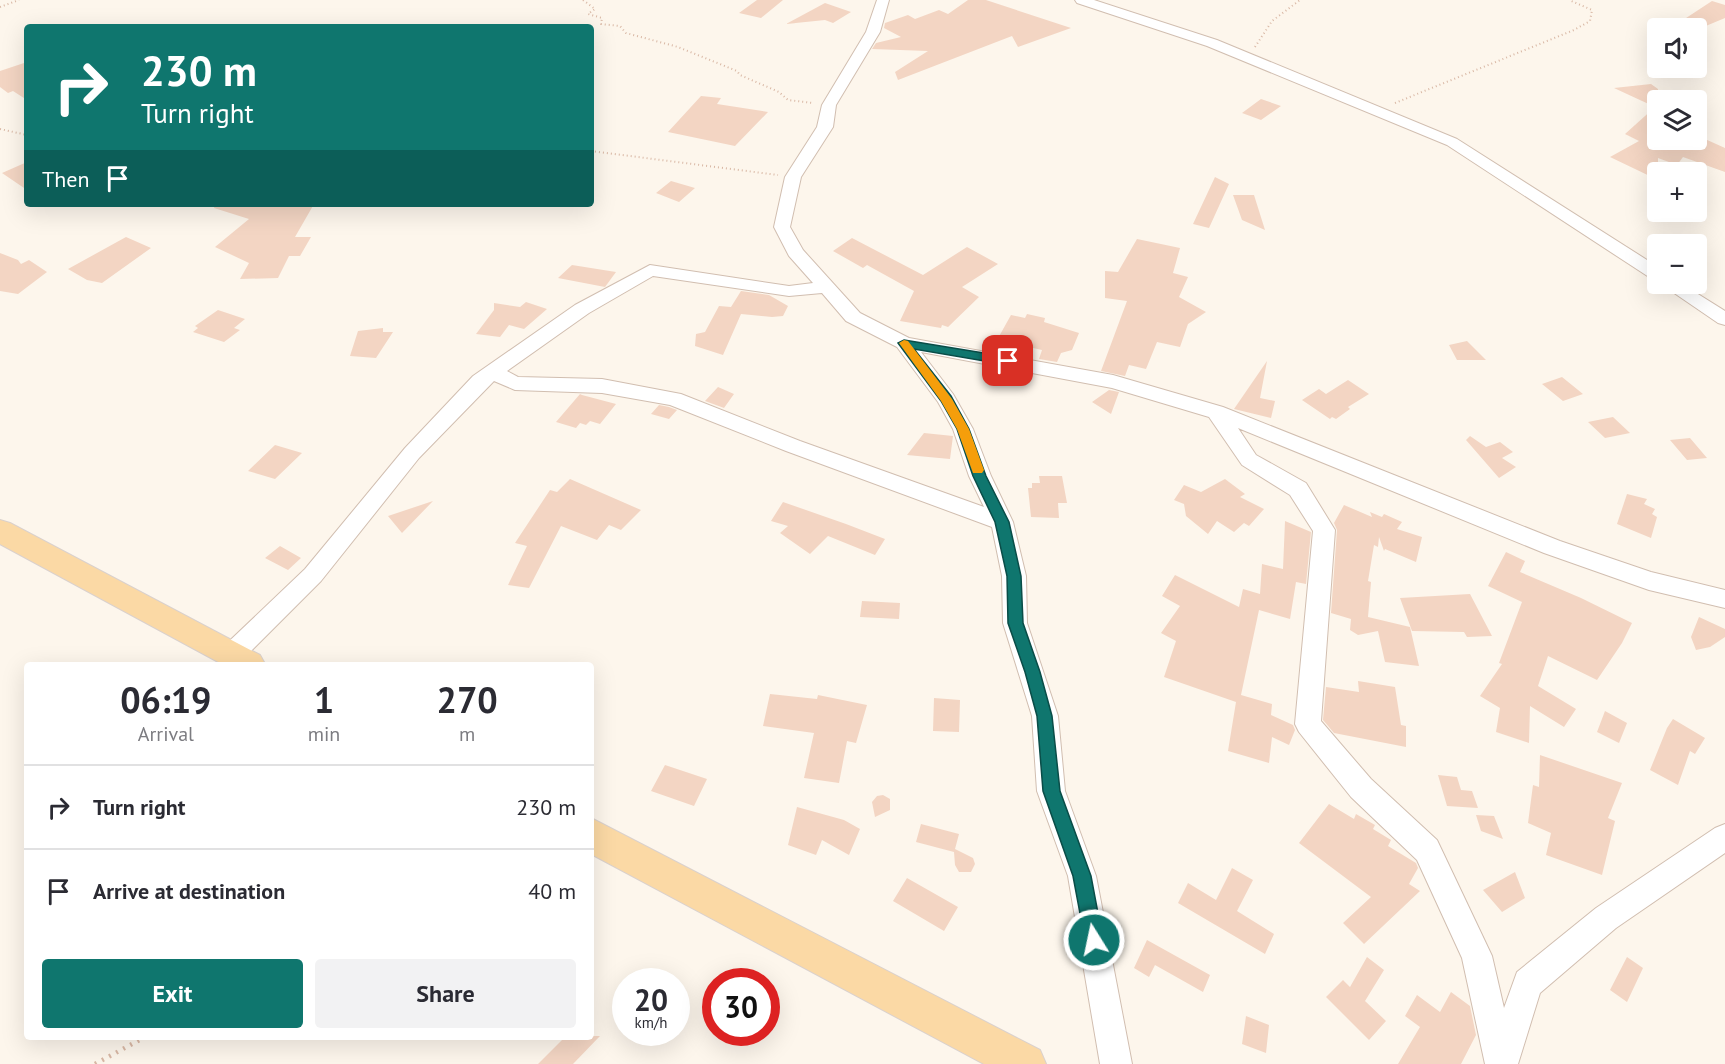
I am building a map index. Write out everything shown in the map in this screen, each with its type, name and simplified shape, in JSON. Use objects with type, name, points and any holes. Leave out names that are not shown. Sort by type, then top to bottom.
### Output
[{"type":"main road","points":[[0,531],[240,660]]},
{"type":"main road","points":[[594,837],[1026,1064]]},
{"type":"street","points":[[883,0],[873,32],[829,105],[825,127],[793,177],[782,227],[795,252],[854,317],[904,343],[1113,382],[1216,412],[1363,469],[1552,547],[1649,581],[1725,599]]},
{"type":"street","points":[[1081,0],[1212,43],[1452,142],[1647,268]]},
{"type":"street","points":[[240,660],[313,575],[412,453],[480,381],[582,309],[650,270],[789,291],[828,287]]},
{"type":"street","points":[[1686,294],[1725,319]]},
{"type":"street","points":[[904,343],[946,399],[963,429],[980,476],[1002,522],[1014,576],[1015,623],[1044,716],[1052,791],[1082,876],[1116,1064]]},
{"type":"street","points":[[493,372],[515,383],[602,386],[674,399],[793,446],[1002,522]]},
{"type":"street","points":[[1216,412],[1249,460],[1298,489],[1324,530],[1308,723],[1361,788],[1427,850],[1477,956],[1501,1064]]},
{"type":"street","points":[[1501,1064],[1528,983],[1606,918],[1725,837]]},
{"type":"path","points":[[0,7],[19,0]]},
{"type":"path","points":[[582,0],[595,9],[588,14],[602,18],[601,24],[620,26],[626,33],[678,47],[736,70],[740,75],[779,92],[788,100],[829,105]]},
{"type":"path","points":[[1247,58],[1272,21],[1300,0]]},
{"type":"path","points":[[1375,111],[1574,30],[1590,21],[1592,10],[1569,0]]},
{"type":"path","points":[[0,129],[24,134]]},
{"type":"path","points":[[594,151],[793,177]]},
{"type":"path","points":[[96,1064],[140,1040]]},
{"type":"building","points":[[757,0],[783,0],[761,18],[739,13]]},
{"type":"building","points":[[968,0],[986,0],[1071,28],[1018,47],[1012,36],[898,80],[895,72],[928,51],[872,49],[876,43],[901,37],[884,28],[885,23],[908,15],[915,19],[939,10],[948,14]]},
{"type":"building","points":[[1712,1],[1725,5],[1725,18],[1707,26],[1707,18],[1686,18]]},
{"type":"building","points":[[825,3],[851,12],[833,23],[825,20],[786,24]]},
{"type":"building","points":[[24,63],[24,98],[13,91],[8,93],[0,87],[0,71]]},
{"type":"building","points":[[1651,84],[1658,90],[1647,90],[1647,103],[1614,88]]},
{"type":"building","points":[[701,96],[721,98],[717,104],[768,112],[735,146],[668,132]]},
{"type":"building","points":[[1261,99],[1281,106],[1261,120],[1242,113]]},
{"type":"building","points":[[1647,114],[1647,150],[1707,150],[1707,140],[1725,148],[1725,172],[1707,166],[1707,162],[1697,162],[1683,157],[1679,162],[1669,162],[1658,158],[1658,162],[1647,162],[1647,175],[1610,157],[1639,141],[1625,134]]},
{"type":"building","points":[[24,163],[24,188],[2,173]]},
{"type":"building","points":[[1215,177],[1229,184],[1209,228],[1193,224]]},
{"type":"building","points":[[671,181],[695,188],[679,202],[656,193]]},
{"type":"building","points":[[1233,195],[1254,195],[1265,230],[1242,220]]},
{"type":"building","points":[[312,207],[295,237],[311,237],[300,256],[289,256],[278,278],[240,279],[249,263],[215,247],[249,219],[214,208]]},
{"type":"building","points":[[126,237],[151,248],[102,283],[87,280],[68,269]]},
{"type":"building","points":[[852,238],[923,275],[967,247],[998,264],[962,287],[979,297],[948,327],[942,325],[941,328],[900,321],[914,291],[867,265],[863,268],[833,251]]},
{"type":"building","points":[[1137,239],[1180,248],[1173,273],[1188,277],[1179,297],[1206,312],[1188,324],[1180,347],[1157,342],[1146,369],[1129,365],[1125,376],[1101,371],[1127,301],[1105,298],[1105,271],[1118,272]]},
{"type":"building","points":[[0,253],[18,260],[21,264],[29,260],[47,272],[18,294],[0,291]]},
{"type":"building","points":[[572,265],[616,272],[605,287],[558,278]]},
{"type":"building","points":[[741,291],[769,295],[788,306],[783,316],[741,314],[723,355],[695,346],[696,334],[705,332],[719,306],[731,307]]},
{"type":"building","points":[[526,302],[547,309],[524,329],[509,325],[500,337],[476,334],[494,310],[494,303],[520,307]]},
{"type":"building","points":[[218,310],[245,319],[234,328],[240,330],[224,342],[193,332],[198,328],[195,326]]},
{"type":"building","points":[[1027,314],[1045,318],[1044,322],[1079,333],[1072,350],[1061,353],[1057,362],[1039,359],[1042,350],[997,340],[1011,315],[1025,318]]},
{"type":"building","points":[[383,328],[383,332],[393,332],[376,358],[350,356],[358,331]]},
{"type":"building","points":[[1467,341],[1486,360],[1457,360],[1449,345]]},
{"type":"building","points":[[1267,361],[1260,398],[1275,401],[1271,418],[1234,409]]},
{"type":"building","points":[[1562,377],[1583,394],[1563,401],[1542,384]]},
{"type":"building","points":[[1348,380],[1369,394],[1348,407],[1350,409],[1336,419],[1332,417],[1330,419],[1302,400],[1319,389],[1326,394]]},
{"type":"building","points":[[718,387],[734,394],[724,408],[705,401]]},
{"type":"building","points":[[1109,390],[1119,392],[1111,414],[1092,402]]},
{"type":"building","points":[[580,394],[616,404],[600,424],[590,421],[586,425],[580,423],[576,428],[556,422]]},
{"type":"building","points":[[659,405],[677,410],[669,419],[651,414]]},
{"type":"building","points":[[1613,417],[1630,433],[1605,438],[1588,422]]},
{"type":"building","points":[[924,433],[953,436],[950,459],[907,455]]},
{"type":"building","points":[[1470,436],[1486,447],[1500,442],[1513,452],[1502,458],[1516,467],[1499,478],[1466,440]]},
{"type":"building","points":[[1690,438],[1707,458],[1687,460],[1670,440]]},
{"type":"building","points":[[275,445],[302,453],[275,479],[248,471]]},
{"type":"building","points":[[1039,476],[1062,476],[1067,503],[1058,503],[1059,518],[1031,517],[1028,488],[1032,488],[1032,483],[1040,483]]},
{"type":"building","points":[[570,479],[641,510],[621,530],[609,525],[597,540],[561,526],[529,588],[508,585],[527,546],[515,543],[550,490],[557,492]]},
{"type":"building","points":[[1225,479],[1245,494],[1240,497],[1264,509],[1249,526],[1244,523],[1234,532],[1217,521],[1208,534],[1186,516],[1184,504],[1174,500],[1184,485],[1201,492]]},
{"type":"building","points":[[1627,494],[1647,499],[1644,504],[1655,509],[1652,514],[1657,517],[1651,538],[1617,524]]},
{"type":"building","points":[[433,501],[402,533],[388,516]]},
{"type":"building","points":[[783,502],[885,539],[875,555],[828,536],[810,554],[780,533],[788,526],[771,521]]},
{"type":"building","points":[[1344,505],[1372,517],[1370,512],[1382,517],[1384,514],[1402,522],[1397,529],[1422,537],[1416,562],[1385,549],[1384,551],[1379,537],[1378,547],[1374,545],[1368,581],[1371,582],[1368,617],[1410,627],[1419,666],[1385,662],[1378,631],[1358,635],[1350,630],[1351,619],[1331,613],[1337,530],[1334,523]]},
{"type":"building","points":[[1285,521],[1311,532],[1306,584],[1296,582],[1290,619],[1259,610],[1241,695],[1272,704],[1271,715],[1293,725],[1295,730],[1289,745],[1272,737],[1269,763],[1228,751],[1236,702],[1164,677],[1176,641],[1161,633],[1180,606],[1162,596],[1175,575],[1239,607],[1243,589],[1260,594],[1262,564],[1283,569]]},
{"type":"building","points":[[280,546],[301,558],[288,570],[265,558]]},
{"type":"building","points":[[1506,552],[1525,561],[1520,572],[1632,623],[1622,643],[1597,680],[1548,656],[1538,686],[1576,709],[1564,727],[1530,706],[1529,743],[1496,732],[1500,708],[1480,696],[1502,664],[1499,663],[1522,602],[1488,586]]},
{"type":"building","points":[[1470,594],[1492,636],[1467,637],[1464,632],[1412,631],[1400,598]]},
{"type":"building","points":[[862,601],[900,603],[899,619],[860,617]]},
{"type":"building","points":[[1699,617],[1725,629],[1725,637],[1710,647],[1696,650],[1691,637]]},
{"type":"building","points":[[1358,681],[1395,687],[1401,725],[1406,726],[1406,747],[1334,733],[1323,720],[1326,687],[1359,692]]},
{"type":"building","points":[[770,694],[817,699],[818,695],[867,705],[856,743],[847,741],[839,783],[804,778],[814,733],[763,726]]},
{"type":"building","points":[[934,698],[960,700],[959,732],[933,731]]},
{"type":"building","points":[[1605,711],[1627,723],[1619,743],[1597,732]]},
{"type":"building","points":[[1673,719],[1705,738],[1695,754],[1690,751],[1678,785],[1650,770]]},
{"type":"building","points":[[1540,755],[1622,783],[1608,818],[1615,821],[1602,875],[1546,855],[1551,833],[1528,823],[1533,785],[1539,787]]},
{"type":"building","points":[[665,765],[707,779],[694,806],[651,791]]},
{"type":"building","points":[[1438,775],[1457,777],[1461,790],[1472,791],[1478,808],[1447,806]]},
{"type":"building","points":[[883,795],[890,799],[890,810],[875,817],[872,802],[877,796]]},
{"type":"building","points":[[1329,804],[1354,819],[1356,814],[1375,825],[1373,829],[1391,840],[1388,846],[1416,863],[1418,868],[1409,884],[1420,891],[1364,944],[1343,923],[1371,897],[1299,843]]},
{"type":"building","points":[[797,807],[844,820],[860,829],[849,855],[822,840],[816,855],[788,845]]},
{"type":"building","points":[[1476,815],[1494,816],[1503,839],[1481,831]]},
{"type":"building","points":[[921,824],[959,834],[955,849],[973,858],[975,864],[971,872],[959,872],[955,865],[954,852],[916,842]]},
{"type":"building","points":[[1232,868],[1253,880],[1237,911],[1274,934],[1265,954],[1178,903],[1188,883],[1216,900]]},
{"type":"building","points":[[1515,872],[1525,898],[1502,912],[1483,890]]},
{"type":"building","points":[[907,878],[958,907],[944,931],[893,901]]},
{"type":"building","points":[[1147,940],[1210,975],[1203,992],[1155,965],[1149,977],[1134,968]]},
{"type":"building","points":[[1367,957],[1384,970],[1365,1001],[1386,1021],[1369,1040],[1326,997],[1343,980],[1350,987]]},
{"type":"building","points":[[1627,957],[1643,968],[1627,1002],[1610,990]]},
{"type":"building","points":[[1451,992],[1470,1006],[1476,1035],[1461,1064],[1398,1064],[1420,1027],[1405,1016],[1417,995],[1440,1012]]},
{"type":"building","points":[[1246,1016],[1269,1025],[1266,1053],[1242,1044]]},
{"type":"building","points":[[594,1036],[600,1036],[573,1064],[538,1064],[562,1040],[594,1040]]},
{"type":"slow traffic","points":[[904,343],[946,399],[963,429],[978,470]]},
{"type":"route","points":[[1008,361],[904,343],[946,399],[963,429],[980,476],[1002,522],[1014,576],[1015,623],[1044,716],[1052,791],[1082,876],[1094,940]]}]
